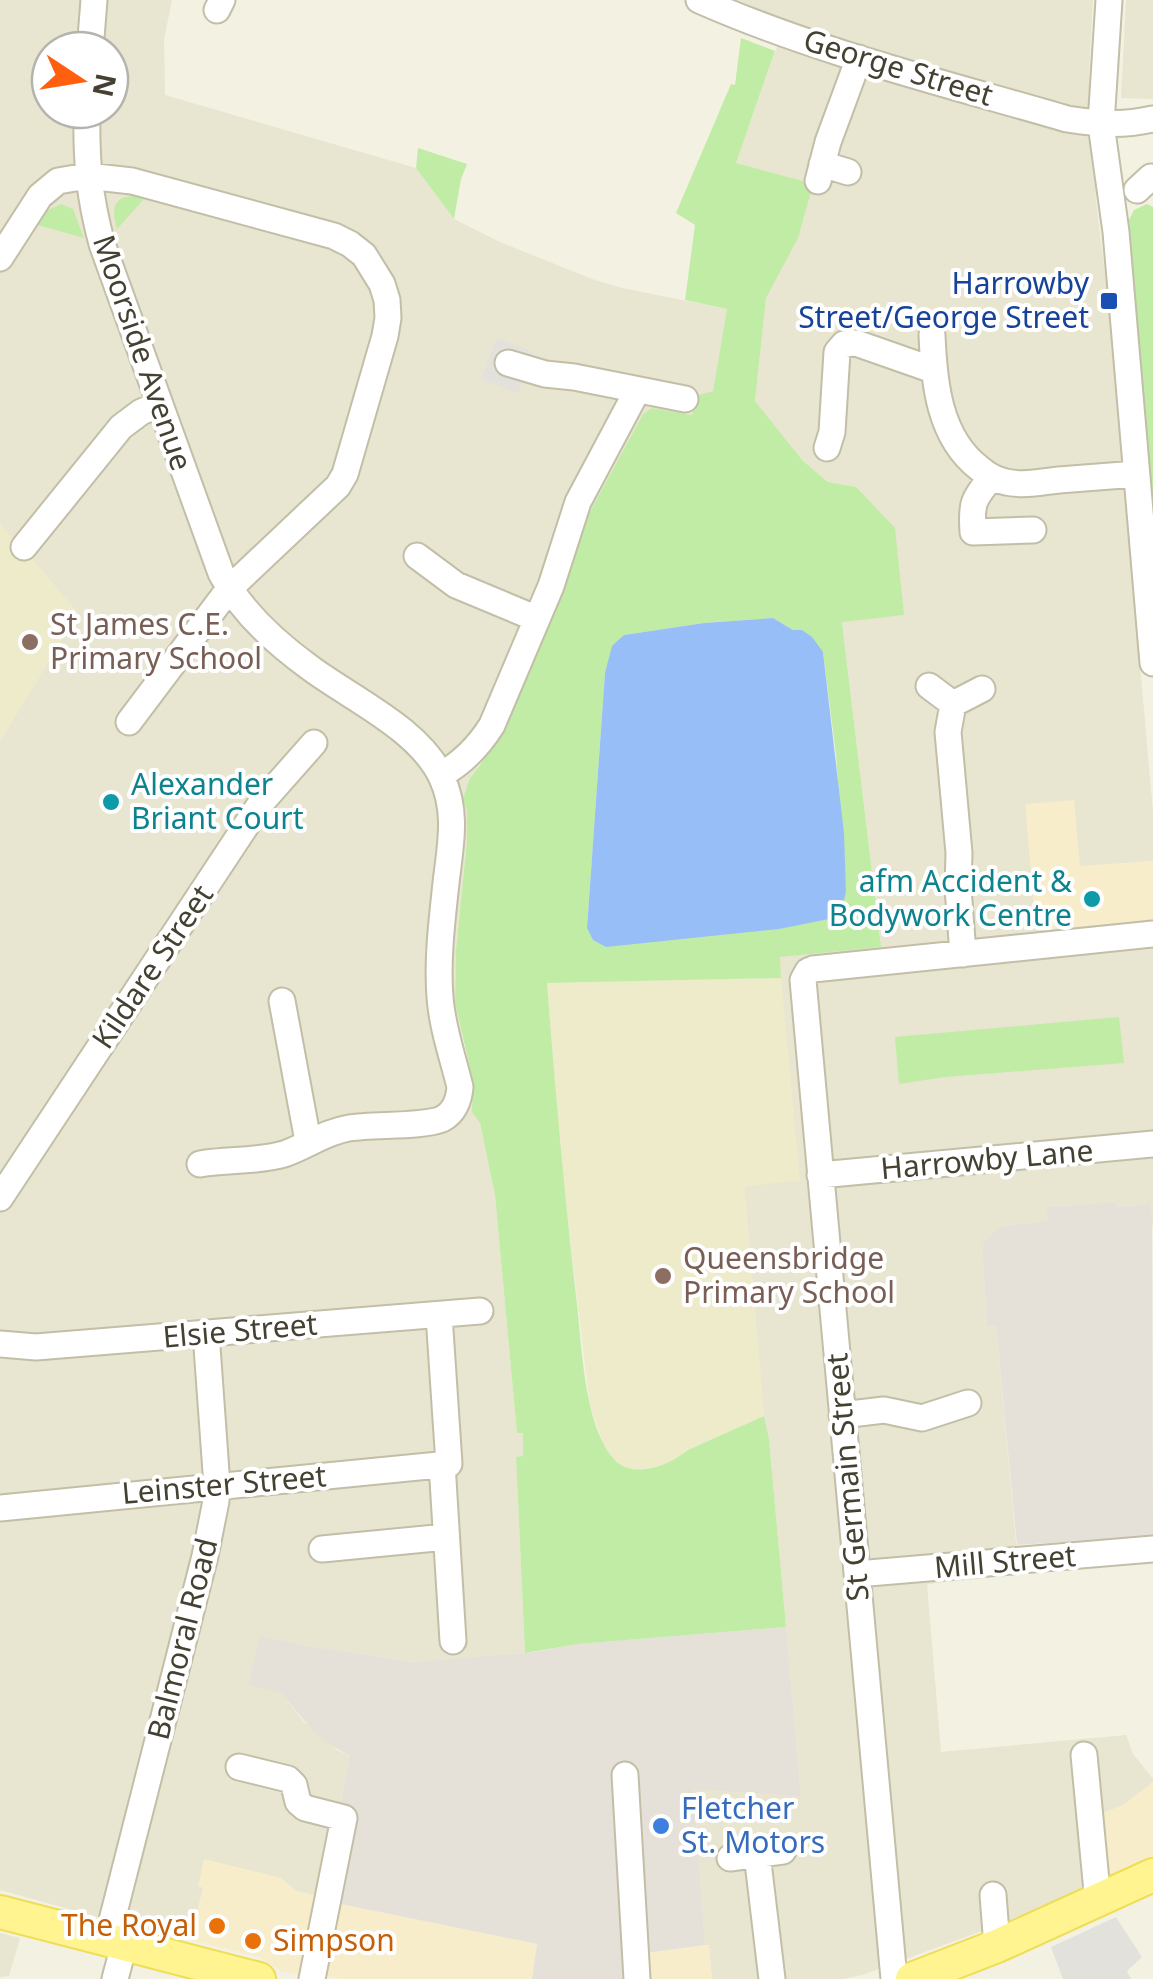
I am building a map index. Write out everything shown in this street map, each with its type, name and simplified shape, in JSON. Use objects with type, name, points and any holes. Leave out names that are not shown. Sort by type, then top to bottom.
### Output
[{"type":"main road","points":[[912,1979],[966,1969],[997,1946],[1151,1881]]},
{"type":"main road","points":[[0,1912],[259,1979]]},
{"type":"street","points":[[92,30],[94,0]]},
{"type":"street","name":"George Street","points":[[699,0],[767,28],[858,58],[1067,119],[1101,124],[1153,119]]},
{"type":"street","points":[[1109,0],[1101,124],[1116,232],[1153,663]]},
{"type":"street","points":[[848,172],[820,172],[858,58]]},
{"type":"street","name":"Moorside Avenue","points":[[87,130],[87,176],[102,244],[228,589]]},
{"type":"street","points":[[0,258],[40,196],[58,182],[87,176],[132,182],[334,236],[364,255],[387,300],[386,336],[345,474],[338,486],[228,589],[129,722]]},
{"type":"street","points":[[932,335],[933,370],[946,423],[967,458],[992,478],[1024,484],[1136,474]]},
{"type":"street","points":[[837,439],[837,352],[844,344],[856,343],[933,370]]},
{"type":"street","points":[[508,362],[541,384],[574,377],[685,399]]},
{"type":"street","points":[[441,776],[457,766],[492,725],[556,571],[578,502],[637,391]]},
{"type":"street","points":[[24,547],[122,427],[160,404]]},
{"type":"street","points":[[992,478],[975,498],[973,532],[1019,522]]},
{"type":"street","points":[[432,557],[456,585],[536,618]]},
{"type":"street","points":[[200,1164],[226,1150],[258,1160],[350,1128],[435,1121],[450,1113],[460,1096],[440,998],[442,928],[453,835],[449,799],[441,776],[406,736],[310,668],[228,589]]},
{"type":"street","points":[[929,686],[953,704]]},
{"type":"street","points":[[953,704],[982,689]]},
{"type":"street","points":[[953,704],[948,732],[946,807],[959,853],[963,954],[1153,934]]},
{"type":"street","name":"Kildare Street","points":[[0,1198],[262,803],[314,743]]},
{"type":"street","name":"St Germain Street","points":[[894,1979],[802,985],[805,974],[813,968],[963,954]]},
{"type":"street","points":[[282,1001],[308,1141]]},
{"type":"street","name":"Harrowby Lane","points":[[820,1176],[1153,1144]]},
{"type":"street","name":"Elsie Street","points":[[0,1344],[36,1347],[480,1311]]},
{"type":"street","points":[[439,1315],[453,1641]]},
{"type":"street","name":"Balmoral Road","points":[[115,1979],[116,1942],[216,1501],[206,1333]]},
{"type":"street","points":[[842,1415],[884,1410],[922,1418],[970,1402]]},
{"type":"street","name":"Leinster Street","points":[[0,1508],[445,1464]]},
{"type":"street","points":[[322,1549],[446,1537]]},
{"type":"street","name":"Mill Street","points":[[856,1574],[1153,1548]]},
{"type":"street","points":[[1084,1755],[1098,1902]]},
{"type":"street","points":[[239,1766],[288,1779],[294,1785],[298,1802],[305,1808],[344,1818],[312,1979]]},
{"type":"street","points":[[625,1775],[638,1979]]},
{"type":"street","points":[[730,1858],[770,1853],[772,1979]]},
{"type":"street","points":[[992,1895],[997,1946]]},
{"type":"shaded area","points":[[0,0],[172,0],[164,40],[165,95],[416,168],[454,219],[500,242],[622,288],[727,309],[713,391],[692,415],[652,408],[643,414],[587,517],[565,586],[506,730],[479,764],[463,800],[467,810],[467,841],[455,1003],[495,1195],[517,1432],[523,1433],[523,1457],[516,1458],[525,1653],[412,1662],[297,1644],[281,1693],[304,1722],[350,1756],[321,1900],[296,1891],[281,1878],[198,1886],[204,1887],[190,1940],[0,1890],[0,741],[78,613],[0,525]]},
{"type":"shaded area","points":[[738,0],[1093,0],[1089,75],[1096,202],[1153,812],[1153,861],[1080,867],[1036,930],[1153,920],[1153,1228],[1148,1204],[1048,1207],[1048,1220],[1000,1227],[982,1244],[987,1325],[996,1326],[1019,1575],[927,1584],[941,1752],[1126,1735],[1133,1754],[1153,1782],[1125,1804],[1106,1881],[1023,1916],[844,1979],[712,1979],[709,1945],[705,1945],[694,1788],[801,1795],[744,1186],[799,1180],[779,957],[881,946],[842,621],[903,615],[856,487],[828,482],[803,461],[755,401],[766,298],[803,181],[736,163],[786,21]]},
{"type":"shaded area","points":[[1126,0],[1153,0],[1153,99],[1121,98]]},
{"type":"shaded area","points":[[497,338],[533,352],[518,393],[481,379]]},
{"type":"shaded area","name":"St James C.E. Primary School","points":[[0,525],[78,613],[0,741]]},
{"type":"shaded area","points":[[1074,800],[1080,866],[1153,861],[1153,920],[1036,930],[1025,804]]},
{"type":"shaded area","name":"Queensbridge Primary School","points":[[781,978],[800,1180],[744,1187],[764,1416],[678,1458],[632,1471],[615,1462],[603,1443],[590,1405],[562,1174],[547,983]]},
{"type":"shaded area","points":[[1115,1202],[1117,1207],[1149,1204],[1152,1219],[1153,1536],[1017,1545],[996,1326],[987,1326],[982,1244],[1000,1227],[1048,1220],[1047,1207]]},
{"type":"shaded area","points":[[786,1627],[801,1796],[694,1789],[705,1945],[646,1953],[648,1979],[532,1979],[537,1944],[321,1900],[350,1756],[319,1738],[281,1693],[248,1685],[260,1636],[412,1662]]},
{"type":"shaded area","points":[[1153,1782],[1153,1858],[1106,1881],[1103,1813],[1125,1804]]},
{"type":"shaded area","points":[[204,1859],[281,1878],[296,1891],[321,1900],[537,1944],[532,1979],[341,1979],[302,1975],[281,1971],[260,1957],[190,1940],[203,1888],[198,1886]]},
{"type":"shaded area","points":[[1116,1917],[1142,1957],[1127,1971],[1131,1979],[1063,1979],[1051,1947]]},
{"type":"shaded area","points":[[0,1933],[20,1938],[9,1976],[0,1977]]},
{"type":"shaded area","points":[[709,1945],[712,1979],[648,1979],[646,1953]]},
{"type":"green space","points":[[741,38],[775,51],[736,163],[803,181],[812,188],[798,238],[766,298],[755,401],[803,461],[828,482],[856,487],[895,528],[904,615],[842,622],[881,947],[780,957],[781,978],[547,983],[582,1358],[595,1424],[613,1458],[630,1469],[640,1470],[671,1461],[764,1416],[786,1627],[578,1644],[525,1653],[516,1457],[523,1456],[523,1433],[517,1433],[495,1195],[480,1123],[472,1112],[473,1081],[455,1003],[467,841],[467,810],[463,800],[469,780],[506,729],[565,586],[587,517],[643,414],[652,408],[692,415],[696,396],[713,391],[727,309],[685,300],[695,225],[676,213],[731,84],[735,85]],"holes":[[[773,618],[793,630],[802,630],[823,652],[836,755],[846,891],[587,928],[605,673],[624,635]]]},
{"type":"green space","points":[[418,148],[467,164],[454,219],[416,168]]},
{"type":"green space","points":[[123,198],[144,199],[117,229],[116,205]]},
{"type":"green space","points":[[61,204],[73,209],[84,238],[38,225],[48,210]]},
{"type":"green space","points":[[1147,204],[1153,207],[1153,523],[1129,220],[1134,210]]},
{"type":"green space","points":[[1119,1017],[1124,1063],[899,1084],[895,1037]]},
{"type":"water","points":[[773,618],[793,630],[802,630],[823,652],[844,833],[846,891],[841,914],[779,929],[606,947],[593,940],[587,928],[605,673],[612,646],[624,635]]},
{"type":"place","name":"Harrowby Street/George Street","points":[[1109,301]]},
{"type":"place","name":"St James C.E. Primary School","points":[[30,642]]},
{"type":"place","name":"Alexander Briant Court","points":[[111,802]]},
{"type":"place","name":"afm Accident & Bodywork Centre","points":[[1092,899]]},
{"type":"place","name":"Queensbridge Primary School","points":[[663,1276]]},
{"type":"place","name":"Fletcher St. Motors","points":[[661,1826]]},
{"type":"place","name":"The Royal","points":[[217,1926]]},
{"type":"place","name":"Simpson","points":[[253,1941]]}]
